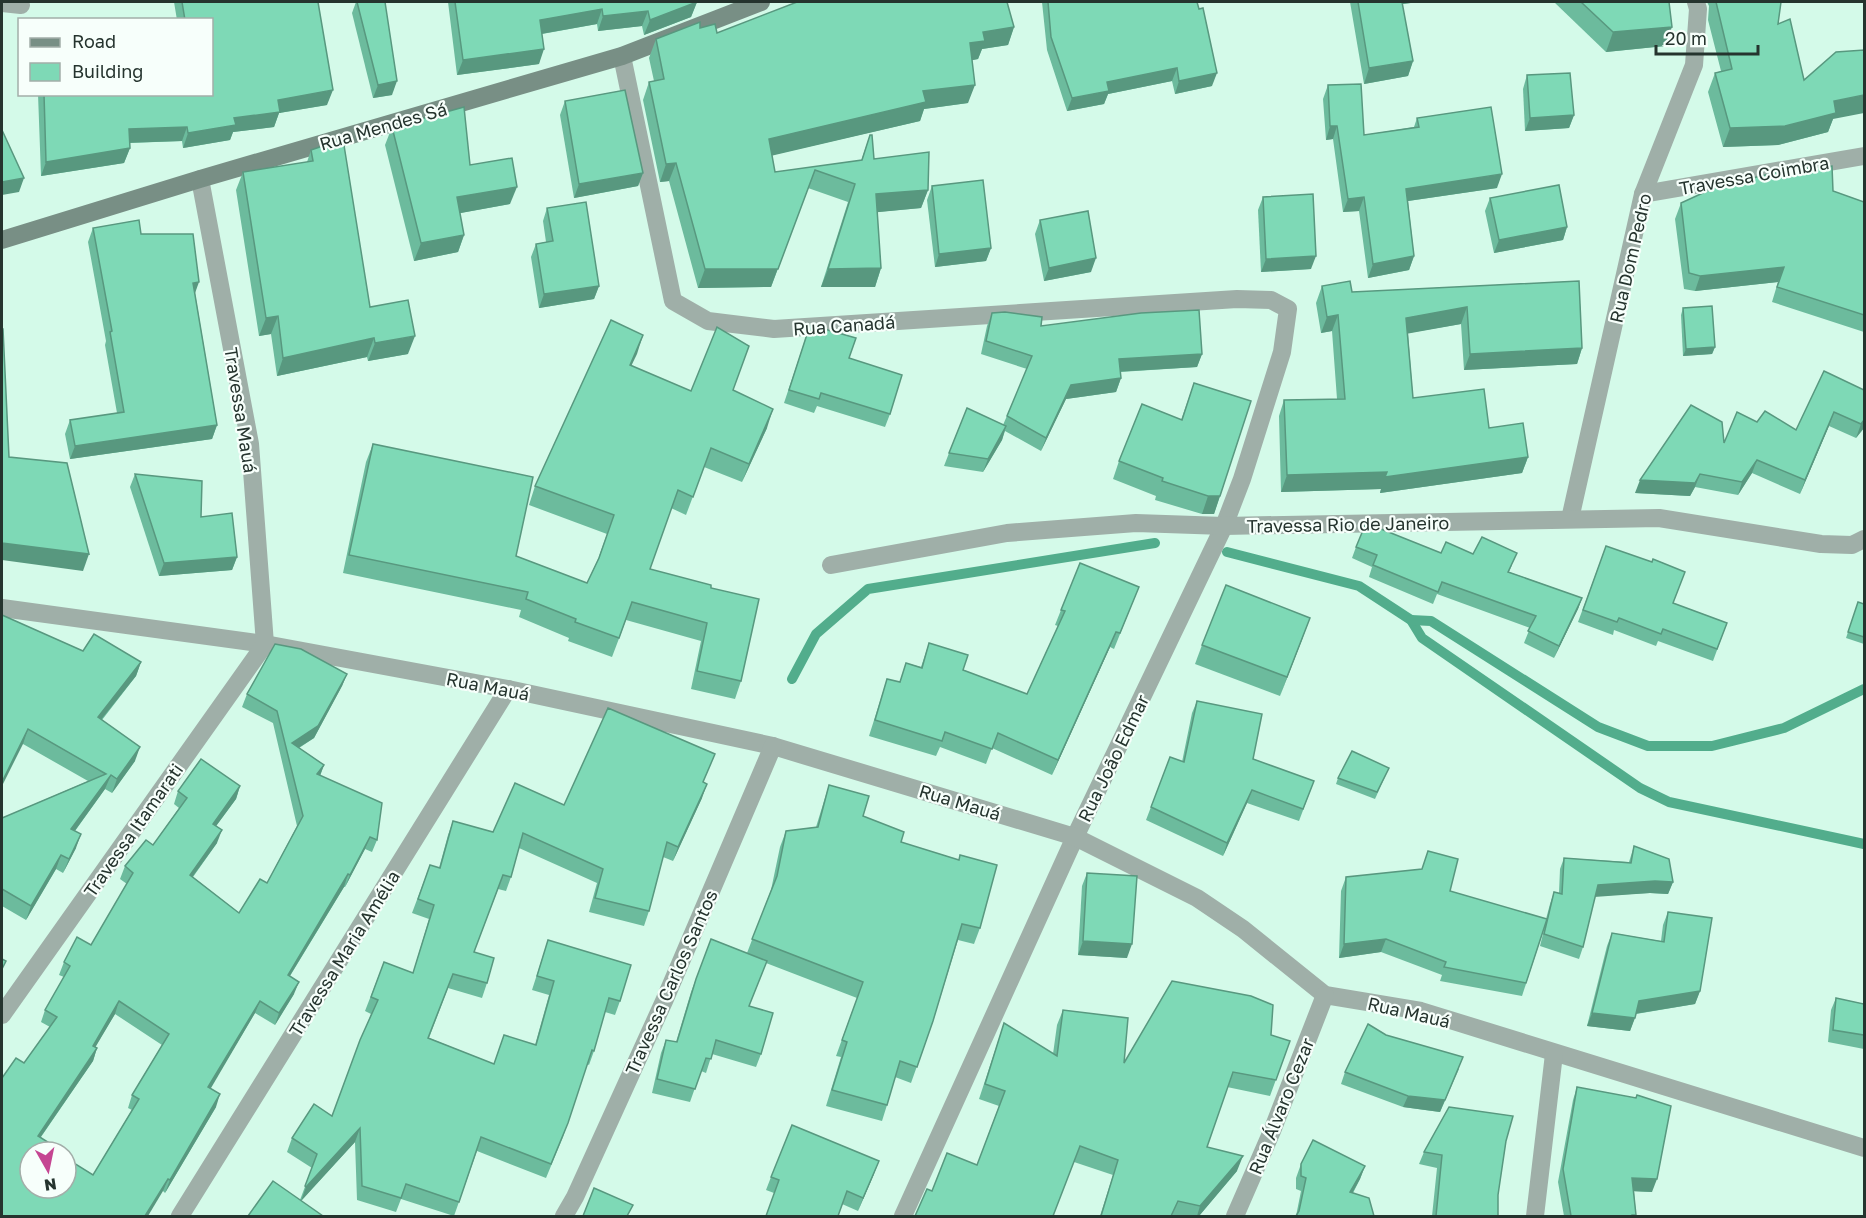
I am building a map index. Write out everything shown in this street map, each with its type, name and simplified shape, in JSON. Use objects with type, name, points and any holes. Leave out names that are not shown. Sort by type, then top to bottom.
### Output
[{"type":"street","name":"Rua Mendes Sá","points":[[2,240],[200,179],[622,56],[761,2]]},
{"type":"street","name":"Rua Dom Pedro","points":[[1570,519],[1643,194],[1694,64],[1698,9],[1696,2]]},
{"type":"street","points":[[2,3],[21,5]]},
{"type":"street","name":"Rua Canadá","points":[[622,56],[674,301],[708,321],[774,329],[1237,299],[1271,300]]},
{"type":"street","name":"Travessa Coimbra","points":[[1643,194],[1864,156]]},
{"type":"street","name":"Travessa Mauá","points":[[200,179],[250,444],[265,644]]},
{"type":"street","name":"Rua João Edmar","points":[[903,1216],[1075,837],[1224,526],[1242,479],[1282,352],[1288,309],[1271,300]]},
{"type":"street","name":"Travessa Rio de Janeiro","points":[[831,565],[1007,533],[1136,523],[1224,526],[1659,518],[1821,544],[1852,545],[1864,539]]},
{"type":"street","name":"Rua Mauá","points":[[2,608],[265,644],[508,689],[773,746],[1075,837],[1197,898],[1243,929],[1325,995],[1420,1011],[1864,1148]]},
{"type":"street","name":"Travessa Itamarati","points":[[2,1015],[265,644]]},
{"type":"street","name":"Travessa Maria Amélia","points":[[180,1216],[508,689]]},
{"type":"street","name":"Travessa Carlos Santos","points":[[564,1216],[575,1197],[660,1010],[773,746]]},
{"type":"street","name":"Rua Álvaro Cezar","points":[[1235,1216],[1272,1131],[1325,995]]},
{"type":"street","points":[[1535,1216],[1554,1054]]},
{"type":"building","points":[[182,2],[318,2],[333,90],[278,100],[280,112],[234,118],[236,125],[188,133],[187,127],[129,129],[130,148],[46,162],[44,96],[213,96],[213,18],[185,18]]},
{"type":"building","points":[[357,2],[385,2],[397,81],[378,85]]},
{"type":"building","points":[[455,2],[697,2],[650,20],[648,11],[603,16],[602,9],[540,20],[544,49],[463,60]]},
{"type":"building","points":[[797,2],[1007,2],[1014,27],[983,32],[985,41],[970,43],[975,85],[923,91],[926,102],[769,139],[775,172],[862,160],[870,135],[872,135],[874,159],[929,152],[928,190],[876,194],[881,268],[828,269],[855,184],[815,170],[778,269],[705,269],[676,163],[666,164],[649,82],[664,79],[656,39],[700,22],[700,28],[715,24],[717,33]]},
{"type":"building","points":[[1048,2],[1197,2],[1199,9],[1203,8],[1217,73],[1179,81],[1177,68],[1107,82],[1109,91],[1072,98],[1051,37]]},
{"type":"building","points":[[1358,2],[1402,2],[1413,61],[1369,68]]},
{"type":"building","points":[[1581,2],[1669,2],[1672,27],[1613,32]]},
{"type":"building","points":[[1716,2],[1781,2],[1778,24],[1790,19],[1804,80],[1836,52],[1864,50],[1864,95],[1834,101],[1836,113],[1785,126],[1730,128],[1715,73],[1732,69]]},
{"type":"building","points":[[1570,73],[1574,115],[1530,118],[1527,75]]},
{"type":"building","points":[[1361,84],[1364,135],[1419,127],[1417,118],[1491,107],[1502,174],[1406,189],[1414,256],[1373,264],[1364,197],[1348,199],[1337,126],[1330,126],[1328,85]]},
{"type":"building","points":[[625,90],[643,173],[579,184],[565,101]]},
{"type":"building","points":[[464,107],[470,165],[512,158],[517,187],[457,197],[464,235],[421,243],[392,127]]},
{"type":"building","points":[[2,130],[24,178],[2,182]]},
{"type":"building","points":[[343,139],[370,307],[408,300],[415,336],[375,343],[374,338],[283,358],[278,316],[266,318],[243,172],[313,161],[311,150]]},
{"type":"building","points":[[1832,166],[1833,191],[1864,202],[1864,315],[1777,287],[1784,267],[1700,276],[1689,273],[1681,203],[1718,186],[1787,170]]},
{"type":"building","points":[[983,180],[991,248],[939,254],[932,186]]},
{"type":"building","points":[[1559,185],[1567,227],[1499,240],[1490,198]]},
{"type":"building","points":[[1313,194],[1316,256],[1266,259],[1263,197]]},
{"type":"building","points":[[586,202],[599,286],[544,294],[536,244],[553,241],[547,208]]},
{"type":"building","points":[[1088,211],[1096,258],[1049,268],[1040,220]]},
{"type":"building","points":[[139,220],[141,234],[193,234],[199,282],[193,283],[217,425],[75,446],[70,420],[124,412],[93,228]]},
{"type":"building","points":[[1350,281],[1352,292],[1579,281],[1582,348],[1470,354],[1467,307],[1406,318],[1413,398],[1484,389],[1489,428],[1523,423],[1528,457],[1385,477],[1387,472],[1287,475],[1284,400],[1345,399],[1338,315],[1327,317],[1322,286]]},
{"type":"building","points":[[1712,306],[1715,347],[1686,349],[1683,308]]},
{"type":"building","points":[[1199,310],[1202,354],[1119,359],[1121,378],[1071,385],[1046,438],[1007,416],[1032,356],[986,341],[992,313],[1005,312],[1042,317],[1041,326],[1141,313]]},
{"type":"building","points":[[611,320],[643,335],[630,365],[691,391],[717,327],[749,346],[733,390],[773,409],[749,464],[711,448],[693,497],[678,490],[650,569],[711,585],[711,588],[759,599],[741,681],[697,671],[707,623],[632,602],[619,638],[575,622],[576,619],[526,599],[528,592],[349,555],[373,444],[533,477],[516,556],[587,583],[599,558],[614,515],[535,486]]},
{"type":"building","points":[[810,325],[856,338],[849,358],[902,375],[890,414],[821,393],[819,399],[789,390]]},
{"type":"building","points":[[2,329],[9,457],[67,463],[89,554],[2,543]]},
{"type":"building","points":[[1824,371],[1864,390],[1864,420],[1861,424],[1834,412],[1805,480],[1757,460],[1742,482],[1700,474],[1695,483],[1640,480],[1691,405],[1722,422],[1724,443],[1737,412],[1757,422],[1765,411],[1796,430]]},
{"type":"building","points":[[1194,383],[1251,401],[1220,496],[1208,496],[1162,481],[1163,478],[1119,461],[1142,404],[1182,420]]},
{"type":"building","points":[[967,408],[1006,426],[988,459],[949,453]]},
{"type":"building","points":[[135,474],[202,481],[201,517],[232,513],[237,557],[164,563]]},
{"type":"building","points":[[1366,523],[1441,553],[1446,542],[1473,554],[1482,537],[1517,553],[1508,572],[1582,598],[1559,646],[1528,631],[1536,616],[1442,582],[1438,592],[1373,565],[1377,555],[1356,547]]},
{"type":"building","points":[[1606,546],[1652,562],[1653,559],[1685,572],[1673,603],[1727,623],[1717,649],[1663,629],[1661,634],[1619,618],[1617,622],[1583,610]]},
{"type":"building","points":[[1080,563],[1139,587],[1120,633],[1116,632],[1058,760],[998,733],[992,749],[945,732],[942,741],[875,720],[887,679],[900,682],[906,663],[922,668],[929,643],[968,655],[963,670],[1027,694],[1065,611],[1061,610]]},
{"type":"building","points":[[1226,585],[1310,618],[1287,677],[1202,645]]},
{"type":"building","points":[[1858,602],[1864,604],[1864,637],[1848,632]]},
{"type":"building","points":[[2,615],[83,651],[94,634],[141,662],[98,717],[140,747],[117,779],[111,775],[71,829],[81,834],[69,859],[61,855],[31,906],[2,889],[2,818],[106,774],[28,729],[2,782]]},
{"type":"building","points":[[275,644],[301,649],[347,674],[318,726],[292,743],[324,765],[317,774],[382,803],[377,840],[370,837],[350,875],[348,874],[288,975],[299,982],[279,1013],[260,1001],[208,1087],[220,1094],[170,1180],[168,1179],[145,1216],[2,1216],[2,1078],[16,1058],[24,1063],[57,1017],[45,1010],[70,966],[64,962],[77,937],[91,945],[133,873],[125,866],[146,840],[153,845],[187,798],[178,791],[201,759],[240,786],[213,824],[222,830],[190,875],[239,913],[260,879],[267,883],[303,816],[277,711],[247,694]],"holes":[[[119,1001],[169,1034],[132,1095],[139,1099],[93,1175],[78,1166],[78,1200],[18,1200],[18,1140],[44,1140],[38,1136],[97,1048],[93,1046]]]},
{"type":"building","points":[[1197,701],[1262,714],[1253,759],[1314,781],[1303,809],[1252,790],[1227,843],[1151,807],[1170,757],[1184,762]]},
{"type":"building","points":[[608,708],[715,754],[703,782],[707,784],[678,847],[667,842],[649,911],[595,898],[603,869],[523,833],[511,877],[503,875],[474,952],[494,958],[487,983],[453,974],[428,1038],[494,1064],[504,1035],[536,1045],[554,981],[537,976],[548,940],[631,965],[620,1001],[609,998],[594,1051],[592,1050],[568,1123],[551,1164],[481,1137],[459,1202],[406,1184],[401,1198],[362,1186],[360,1128],[306,1187],[317,1154],[292,1138],[314,1104],[332,1116],[360,1040],[378,1000],[371,997],[384,962],[413,973],[434,905],[418,899],[430,865],[440,868],[453,821],[493,832],[515,783],[564,805]]},
{"type":"building","points":[[1352,751],[1389,768],[1377,792],[1338,778]]},
{"type":"building","points":[[829,785],[869,796],[863,816],[904,832],[901,842],[959,860],[960,855],[997,865],[980,928],[962,924],[917,1067],[900,1061],[887,1105],[832,1090],[847,1042],[842,1040],[863,982],[752,939],[777,876],[786,831],[818,827]]},
{"type":"building","points":[[1634,846],[1669,859],[1673,882],[1598,885],[1583,947],[1544,934],[1554,892],[1562,894],[1564,858],[1631,863]]},
{"type":"building","points":[[1428,851],[1458,859],[1450,891],[1547,919],[1526,983],[1444,967],[1446,962],[1386,939],[1344,944],[1346,877],[1422,869]]},
{"type":"building","points":[[1087,873],[1137,876],[1132,944],[1083,941]]},
{"type":"building","points":[[1668,912],[1712,918],[1700,991],[1639,1001],[1635,1018],[1592,1013],[1612,933],[1664,942]]},
{"type":"building","points":[[711,939],[767,961],[749,1006],[773,1013],[761,1054],[716,1040],[711,1059],[706,1058],[695,1089],[657,1079],[666,1040],[677,1042]]},
{"type":"building","points":[[1172,981],[1251,996],[1273,1005],[1271,1035],[1290,1041],[1276,1080],[1233,1072],[1207,1147],[1243,1156],[1200,1206],[1178,1201],[1171,1216],[1101,1216],[1118,1160],[1080,1146],[1053,1216],[915,1216],[927,1189],[932,1191],[947,1153],[977,1165],[1005,1091],[985,1084],[1004,1023],[1057,1056],[1063,1010],[1128,1018],[1124,1063]]},
{"type":"building","points":[[1836,998],[1864,1004],[1864,1035],[1833,1030]]},
{"type":"building","points":[[1368,1024],[1386,1035],[1463,1057],[1445,1100],[1408,1096],[1345,1072]]},
{"type":"building","points":[[1577,1087],[1636,1098],[1637,1095],[1671,1106],[1657,1179],[1632,1178],[1636,1215],[1571,1216],[1563,1169]]},
{"type":"building","points":[[1449,1107],[1513,1116],[1506,1141],[1498,1195],[1498,1216],[1436,1216],[1442,1155],[1424,1152]]},
{"type":"building","points":[[792,1125],[879,1161],[863,1198],[847,1191],[838,1216],[766,1216],[779,1180],[771,1177]]},
{"type":"building","points":[[1313,1140],[1365,1166],[1350,1192],[1369,1198],[1374,1216],[1296,1216],[1306,1178],[1301,1176],[1301,1164]]},
{"type":"building","points":[[273,1181],[323,1216],[248,1216]]},
{"type":"building","points":[[594,1188],[633,1205],[627,1216],[583,1216]]},
{"type":"waterway","points":[[792,679],[816,634],[868,589],[1155,543]]},
{"type":"waterway","points":[[1227,552],[1359,586],[1411,620],[1422,638],[1640,788],[1669,802],[1864,844]]},
{"type":"waterway","points":[[1411,620],[1431,621],[1598,727],[1648,746],[1712,746],[1784,728],[1864,689]]}]
